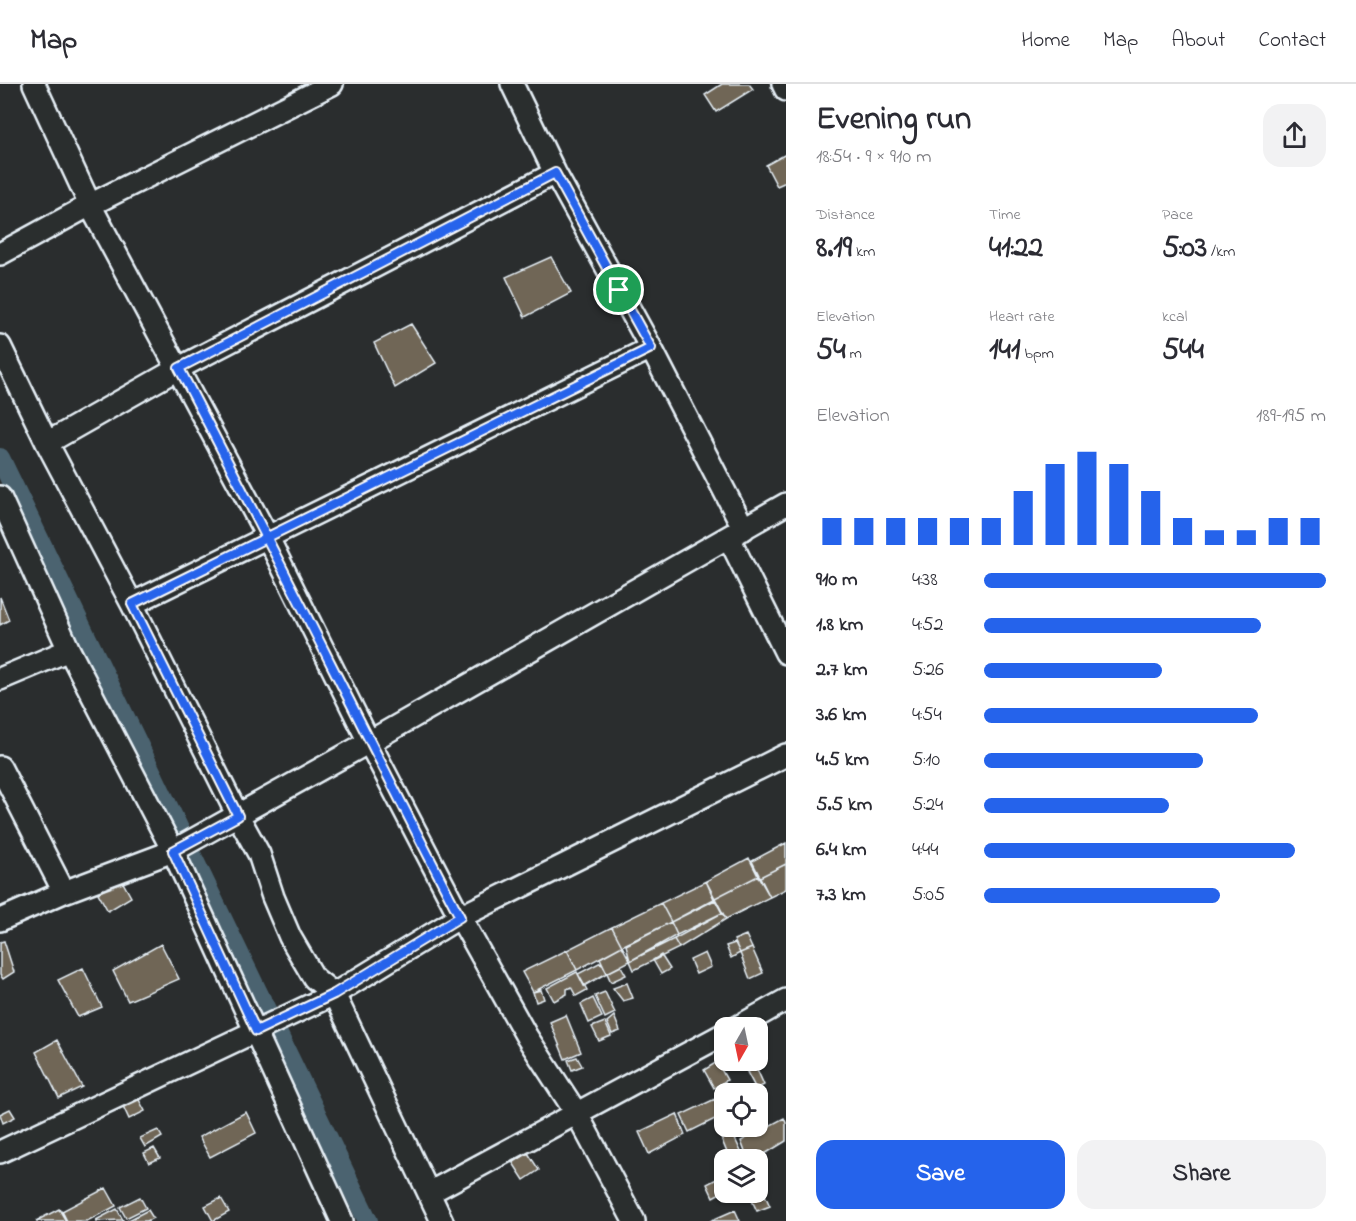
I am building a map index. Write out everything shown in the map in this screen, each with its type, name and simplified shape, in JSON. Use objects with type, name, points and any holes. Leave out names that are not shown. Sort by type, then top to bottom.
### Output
[{"type":"street","points":[[34,84],[90,205],[267,536],[369,742],[460,917],[527,1037],[577,1114],[634,1221]]},
{"type":"street","points":[[0,254],[90,205],[332,84]]},
{"type":"street","points":[[512,84],[555,173],[651,348],[736,533],[786,653]]},
{"type":"street","points":[[783,84],[786,90]]},
{"type":"street","points":[[46,442],[179,368],[555,173]]},
{"type":"street","points":[[0,346],[46,442],[132,604],[259,854],[273,897],[290,937],[314,978],[334,994],[442,1221]]},
{"type":"street","points":[[132,604],[651,348]]},
{"type":"street","points":[[0,497],[69,650],[173,851],[342,1221]]},
{"type":"street","points":[[0,920],[64,892],[173,851],[786,504]]},
{"type":"street","points":[[0,679],[69,650]]},
{"type":"street","points":[[0,1152],[334,994],[460,917],[786,755]]},
{"type":"street","points":[[0,767],[64,892]]},
{"type":"street","points":[[756,1017],[786,1000]]},
{"type":"street","points":[[429,1193],[714,1039]]},
{"type":"building","points":[[722,84],[749,84],[753,89],[716,112],[705,95]]},
{"type":"building","points":[[786,154],[786,182],[777,186],[766,165]]},
{"type":"building","points":[[551,257],[571,293],[525,317],[506,277]]},
{"type":"building","points":[[411,324],[436,363],[395,388],[374,343]]},
{"type":"building","points":[[0,597],[9,620],[0,625]]},
{"type":"building","points":[[786,843],[786,864],[760,877],[752,861]]},
{"type":"building","points":[[749,858],[758,876],[715,898],[706,881]]},
{"type":"building","points":[[786,864],[786,889],[770,897],[760,877]]},
{"type":"building","points":[[758,876],[770,897],[726,919],[715,898]]},
{"type":"building","points":[[121,879],[131,897],[108,911],[98,893]]},
{"type":"building","points":[[706,881],[714,899],[671,922],[661,903]]},
{"type":"building","points":[[715,900],[722,913],[677,935],[671,922]]},
{"type":"building","points":[[661,903],[671,922],[622,946],[612,927]]},
{"type":"building","points":[[722,913],[726,919],[679,948],[674,939]]},
{"type":"building","points":[[671,922],[677,935],[630,961],[626,945]]},
{"type":"building","points":[[612,927],[622,946],[577,970],[567,950]]},
{"type":"building","points":[[746,935],[752,948],[740,953],[734,940]]},
{"type":"building","points":[[674,939],[679,948],[634,970],[630,961]]},
{"type":"building","points":[[4,941],[14,972],[3,979],[0,975],[0,942]]},
{"type":"building","points":[[735,943],[740,953],[731,958],[726,946]]},
{"type":"building","points":[[161,944],[179,979],[128,1001],[113,971]]},
{"type":"building","points":[[622,946],[630,961],[607,973],[600,958]]},
{"type":"building","points":[[752,948],[763,973],[750,979],[740,953]]},
{"type":"building","points":[[567,950],[577,970],[533,992],[522,972]]},
{"type":"building","points":[[705,953],[711,967],[696,974],[690,960]]},
{"type":"building","points":[[661,955],[670,969],[661,974],[653,960]]},
{"type":"building","points":[[601,962],[607,973],[584,986],[578,974]]},
{"type":"building","points":[[621,966],[626,975],[611,982],[607,973]]},
{"type":"building","points":[[83,968],[102,1007],[78,1017],[58,980]]},
{"type":"building","points":[[577,972],[587,990],[576,996],[571,987],[567,989],[567,994],[554,1001],[547,988]]},
{"type":"building","points":[[627,983],[633,998],[623,1001],[613,988]]},
{"type":"building","points":[[541,990],[544,999],[536,1002],[533,992]]},
{"type":"building","points":[[605,992],[615,1013],[605,1018],[595,996]]},
{"type":"building","points":[[593,998],[602,1017],[589,1023],[581,1004]]},
{"type":"building","points":[[566,1015],[581,1052],[565,1059],[550,1022]]},
{"type":"building","points":[[614,1016],[620,1031],[612,1034],[607,1022]]},
{"type":"building","points":[[605,1022],[611,1036],[599,1041],[592,1027]]},
{"type":"building","points":[[57,1040],[82,1087],[59,1098],[36,1052]]},
{"type":"building","points":[[577,1057],[582,1066],[572,1070],[568,1060]]},
{"type":"building","points":[[714,1064],[714,1071],[722,1071],[727,1080],[722,1083],[714,1083],[714,1088],[704,1070]]},
{"type":"building","points":[[758,1071],[763,1083],[753,1083],[747,1072]]},
{"type":"building","points":[[138,1098],[145,1111],[129,1119],[123,1106]]},
{"type":"building","points":[[714,1099],[714,1120],[689,1132],[681,1115]]},
{"type":"building","points":[[10,1109],[15,1117],[3,1123],[0,1114]]},
{"type":"building","points":[[246,1112],[256,1133],[210,1157],[199,1137]]},
{"type":"building","points":[[677,1114],[685,1135],[649,1154],[639,1132]]},
{"type":"building","points":[[784,1118],[786,1141],[768,1152],[768,1149],[744,1149],[741,1141],[748,1137],[768,1137],[768,1127]]},
{"type":"building","points":[[158,1130],[162,1137],[145,1147],[140,1138]]},
{"type":"building","points":[[721,1137],[734,1137],[740,1149],[726,1149]]},
{"type":"building","points":[[154,1148],[160,1158],[149,1163],[144,1153]]},
{"type":"building","points":[[528,1153],[539,1170],[524,1180],[513,1163]]},
{"type":"building","points":[[714,1180],[713,1197],[707,1184]]},
{"type":"building","points":[[106,1188],[116,1206],[87,1221],[67,1221],[62,1211]]},
{"type":"building","points":[[140,1197],[146,1208],[126,1218],[120,1207]]},
{"type":"building","points":[[221,1198],[229,1212],[213,1221],[205,1206]]},
{"type":"building","points":[[768,1202],[770,1206],[757,1211],[753,1203]]},
{"type":"building","points":[[59,1209],[66,1221],[36,1221]]},
{"type":"building","points":[[117,1209],[123,1220],[96,1221],[96,1220]]},
{"type":"building","points":[[148,1210],[153,1218],[147,1221],[127,1221]]},
{"type":"building","points":[[735,1210],[740,1221],[710,1221]]},
{"type":"waterway","points":[[0,458],[368,1221]]},
{"type":"route","points":[[619,290],[555,173],[179,368],[267,536],[369,742],[460,917],[334,994],[256,1031],[173,851],[238,816],[132,604],[267,536],[651,348],[619,290]]}]
